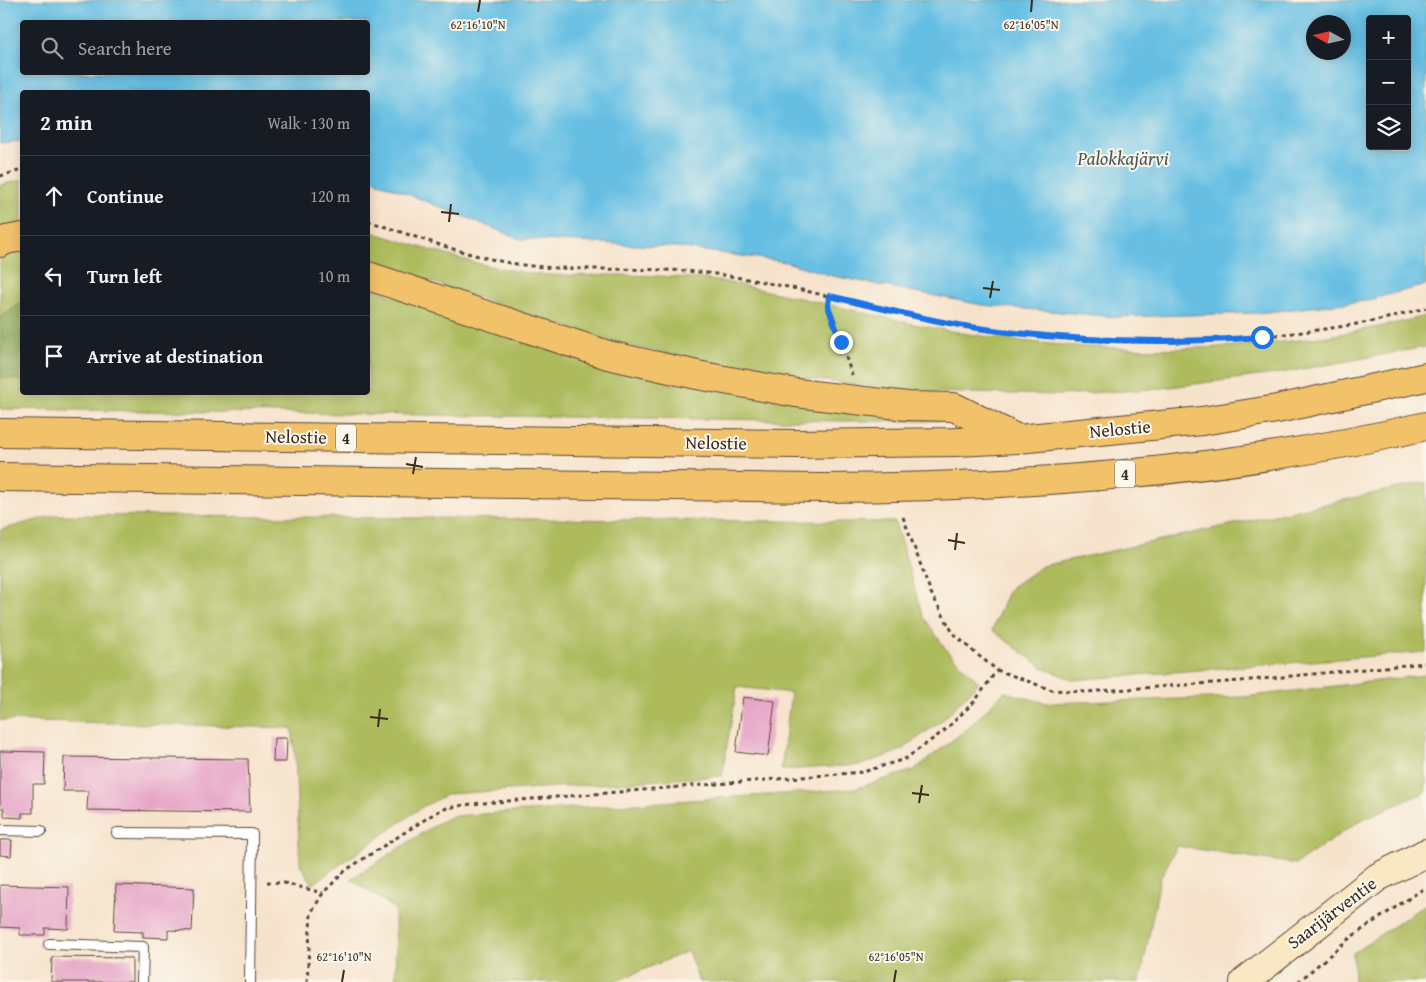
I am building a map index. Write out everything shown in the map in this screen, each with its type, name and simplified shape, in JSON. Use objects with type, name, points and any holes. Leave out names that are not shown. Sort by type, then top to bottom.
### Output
[{"type":"highway","points":[[0,242],[20,237]]},
{"type":"highway","points":[[370,277],[608,355],[697,375],[796,393],[907,406],[954,407],[1018,439]]},
{"type":"highway","name":"Nelostie","points":[[0,433],[823,444],[956,442],[1018,439],[1160,426],[1268,411],[1426,376]]},
{"type":"highway","name":"4","points":[[12,477],[909,488],[1034,482],[1162,471],[1322,447],[1426,426]]},
{"type":"highway","points":[[0,493],[12,477]]},
{"type":"main road","name":"Saarijärventie","points":[[1244,982],[1378,877],[1426,853]]},
{"type":"lane","points":[[0,830],[41,831]]},
{"type":"lane","points":[[116,833],[252,834],[250,982]]},
{"type":"lane","points":[[49,944],[143,947],[142,982]]},
{"type":"path","points":[[0,176],[20,171]]},
{"type":"path","points":[[370,222],[491,259],[524,265],[566,268],[695,271],[758,280],[976,328],[1063,338],[1149,341],[1216,340],[1277,336],[1365,323],[1426,308]]},
{"type":"path","points":[[829,296],[828,306],[853,378]]},
{"type":"path","points":[[903,517],[931,593],[953,633],[997,670],[1052,690],[1085,692],[1241,681],[1426,663]]},
{"type":"path","points":[[307,982],[311,913],[323,893],[346,870],[435,813],[446,808],[480,803],[863,772],[906,759],[944,731],[974,701],[997,670]]},
{"type":"path","points":[[252,882],[284,883],[323,893]]},
{"type":"path","points":[[1298,982],[1351,937],[1426,887]]},
{"type":"green space","points":[[20,180],[20,223],[0,228],[0,185]]},
{"type":"green space","points":[[370,232],[463,259],[532,274],[655,276],[725,282],[920,326],[1060,345],[1184,348],[1245,345],[1306,339],[1367,329],[1426,316],[1426,347],[1275,374],[1154,389],[1058,395],[923,392],[799,378],[752,371],[611,342],[370,262]]},
{"type":"green space","points":[[20,250],[20,304],[0,318],[0,257]]},
{"type":"green space","points":[[370,288],[504,335],[960,419],[846,421],[0,409],[0,377],[20,380],[20,395],[370,395]]},
{"type":"green space","points":[[20,304],[20,380],[0,377],[0,318]]},
{"type":"green space","points":[[1426,482],[1426,652],[1073,680],[1043,668],[992,630],[1009,589],[1042,566]]},
{"type":"green space","points":[[55,515],[895,522],[923,616],[947,651],[979,682],[945,718],[902,750],[861,765],[781,770],[791,693],[737,687],[722,776],[448,794],[422,807],[313,884],[300,865],[292,728],[0,720],[0,530]]},
{"type":"green space","points":[[1426,675],[1426,792],[1361,820],[1296,864],[1177,846],[1160,879],[1140,982],[699,982],[688,951],[614,982],[396,982],[395,909],[351,879],[438,823],[453,816],[854,789],[914,770],[967,729],[1004,692],[1046,703],[1244,697]]},
{"type":"green space","points":[[1426,904],[1426,982],[1354,982],[1353,953]]},
{"type":"water","name":"Palokkajärvi","points":[[0,0],[1426,0],[1426,285],[1364,301],[1258,313],[1116,317],[982,305],[833,276],[786,262],[676,247],[520,239],[370,179],[370,90],[20,90],[20,141],[0,143]]},
{"type":"building","points":[[743,697],[775,701],[768,756],[736,752]]},
{"type":"building","points":[[274,738],[287,738],[286,762],[273,762]]},
{"type":"building","points":[[0,751],[45,752],[44,784],[33,784],[33,813],[22,813],[22,818],[4,817],[4,808],[0,808]]},
{"type":"building","points":[[64,757],[248,759],[250,812],[87,810],[88,791],[63,791]]},
{"type":"building","points":[[0,840],[12,840],[11,856],[0,855]]},
{"type":"building","points":[[0,885],[69,887],[68,929],[45,928],[45,935],[20,935],[20,928],[0,927]]},
{"type":"building","points":[[116,885],[194,888],[192,931],[168,930],[168,938],[143,937],[143,932],[114,931]]},
{"type":"building","points":[[52,957],[132,958],[132,982],[51,982]]},
{"type":"route","points":[[841,342],[828,306],[829,296],[976,328],[1063,338],[1149,341],[1262,337]]}]
